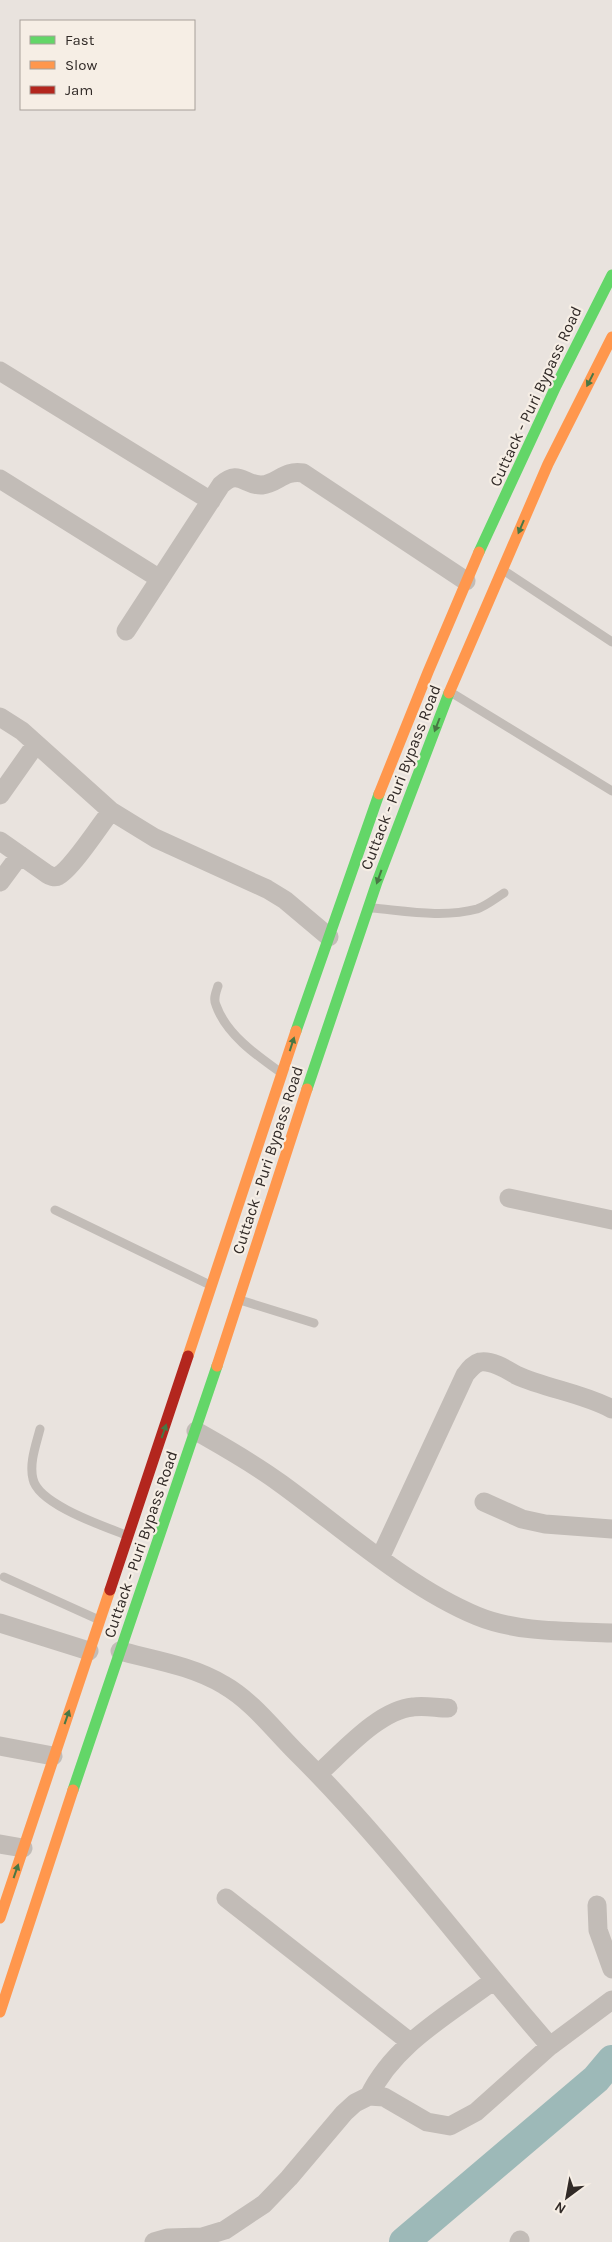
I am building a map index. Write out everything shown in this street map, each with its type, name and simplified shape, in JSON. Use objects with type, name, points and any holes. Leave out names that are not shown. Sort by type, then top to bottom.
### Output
[{"type":"highway","name":"Cuttack - Puri Bypass Road","points":[[0,1918],[328,937],[404,731],[466,581],[576,344],[612,275]]},
{"type":"highway","name":"Cuttack - Puri Bypass Road","points":[[0,2012],[120,1651],[196,1431],[238,1299],[369,907],[450,692],[548,464],[612,337]]},
{"type":"street","points":[[0,371],[211,501]]},
{"type":"street","points":[[126,631],[221,485],[228,479],[237,477],[258,485],[268,484],[286,473],[302,474],[466,581]]},
{"type":"street","points":[[0,479],[160,579]]},
{"type":"street","points":[[0,717],[36,744],[111,811],[155,838],[267,888],[285,900],[328,937]]},
{"type":"street","points":[[0,795],[36,744]]},
{"type":"street","points":[[0,841],[47,874],[53,877],[59,876],[69,866],[111,811]]},
{"type":"street","points":[[0,882],[20,855]]},
{"type":"street","points":[[509,1198],[612,1220]]},
{"type":"street","points":[[380,1558],[466,1375],[472,1366],[478,1362],[489,1363],[532,1382],[597,1401],[612,1409]]},
{"type":"street","points":[[196,1431],[246,1459],[380,1558],[438,1596],[478,1617],[517,1627],[612,1633]]},
{"type":"street","points":[[484,1502],[522,1519],[545,1524],[612,1529]]},
{"type":"street","points":[[0,1624],[89,1651]]},
{"type":"street","points":[[120,1651],[204,1675],[225,1685],[244,1699],[318,1774],[400,1867],[550,2046]]},
{"type":"street","points":[[318,1774],[375,1724],[394,1712],[412,1707],[448,1708]]},
{"type":"street","points":[[0,1746],[53,1756]]},
{"type":"street","points":[[0,1844],[23,1848]]},
{"type":"street","points":[[226,1898],[410,2042]]},
{"type":"street","points":[[597,1906],[598,1930],[612,1969]]},
{"type":"street","points":[[369,2096],[377,2079],[386,2067],[410,2042],[493,1980]]},
{"type":"street","points":[[154,2242],[168,2238],[202,2237],[225,2230],[264,2204],[289,2178],[344,2113],[355,2103],[369,2096],[384,2097],[428,2122],[450,2126],[476,2112],[550,2046],[612,2000]]},
{"type":"lane","points":[[503,570],[612,642]]},
{"type":"lane","points":[[450,692],[612,791]]},
{"type":"lane","points":[[369,907],[426,913],[457,912],[479,908],[504,893]]},
{"type":"lane","points":[[218,986],[215,1005],[234,1033],[254,1053],[282,1074]]},
{"type":"lane","points":[[56,1210],[212,1286]]},
{"type":"lane","points":[[238,1299],[314,1323]]},
{"type":"lane","points":[[40,1430],[31,1468],[33,1481],[41,1493],[83,1518],[128,1536]]},
{"type":"lane","points":[[4,1577],[100,1620]]},
{"type":"waterway","points":[[404,2242],[596,2079],[612,2060]]},
{"type":"traffic: fast","points":[[479,552],[556,386],[612,275]]},
{"type":"traffic: fast","points":[[307,1089],[377,882],[449,693]]},
{"type":"traffic: fast","points":[[296,1031],[379,794]]},
{"type":"traffic: fast","points":[[73,1790],[217,1366]]},
{"type":"traffic: slow","points":[[449,693],[548,464],[612,337]]},
{"type":"traffic: slow","points":[[379,794],[479,552]]},
{"type":"traffic: slow","points":[[188,1356],[296,1031]]},
{"type":"traffic: slow","points":[[217,1366],[307,1089]]},
{"type":"traffic: slow","points":[[0,1918],[110,1590]]},
{"type":"traffic: slow","points":[[0,2012],[73,1790]]},
{"type":"traffic: jam","points":[[110,1590],[188,1356]]}]
